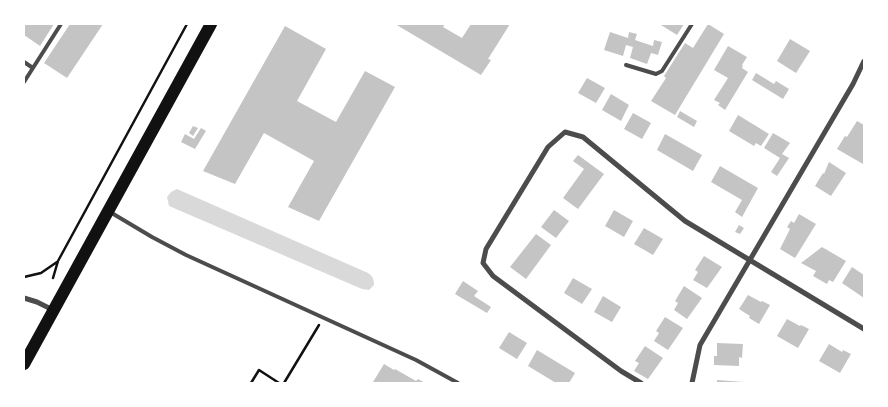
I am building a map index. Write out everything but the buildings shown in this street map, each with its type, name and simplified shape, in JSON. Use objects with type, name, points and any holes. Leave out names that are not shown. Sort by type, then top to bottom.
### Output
[{"type":"main road","points":[[24,364],[211,24]]},
{"type":"street","points":[[692,383],[700,345],[864,61]]},
{"type":"street","points":[[641,383],[621,371],[494,276],[483,263],[486,249],[548,147],[565,132],[583,137],[685,221],[864,329]]},
{"type":"street","points":[[24,298],[53,310]]},
{"type":"lane","points":[[24,82],[61,24]]},
{"type":"lane","points":[[626,65],[656,74],[662,71],[692,24]]},
{"type":"lane","points":[[24,62],[33,68]]},
{"type":"lane","points":[[108,211],[152,238],[186,255],[416,360],[458,383]]},
{"type":"path","points":[[53,278],[58,261],[188,24]]},
{"type":"path","points":[[24,277],[40,273],[58,261]]},
{"type":"path","points":[[284,383],[324,318]]},
{"type":"path","points":[[251,383],[259,370],[279,383]]},
{"type":"shaded area","points":[[177,189],[368,273],[373,278],[374,285],[369,290],[362,289],[169,206],[167,197]]}]
